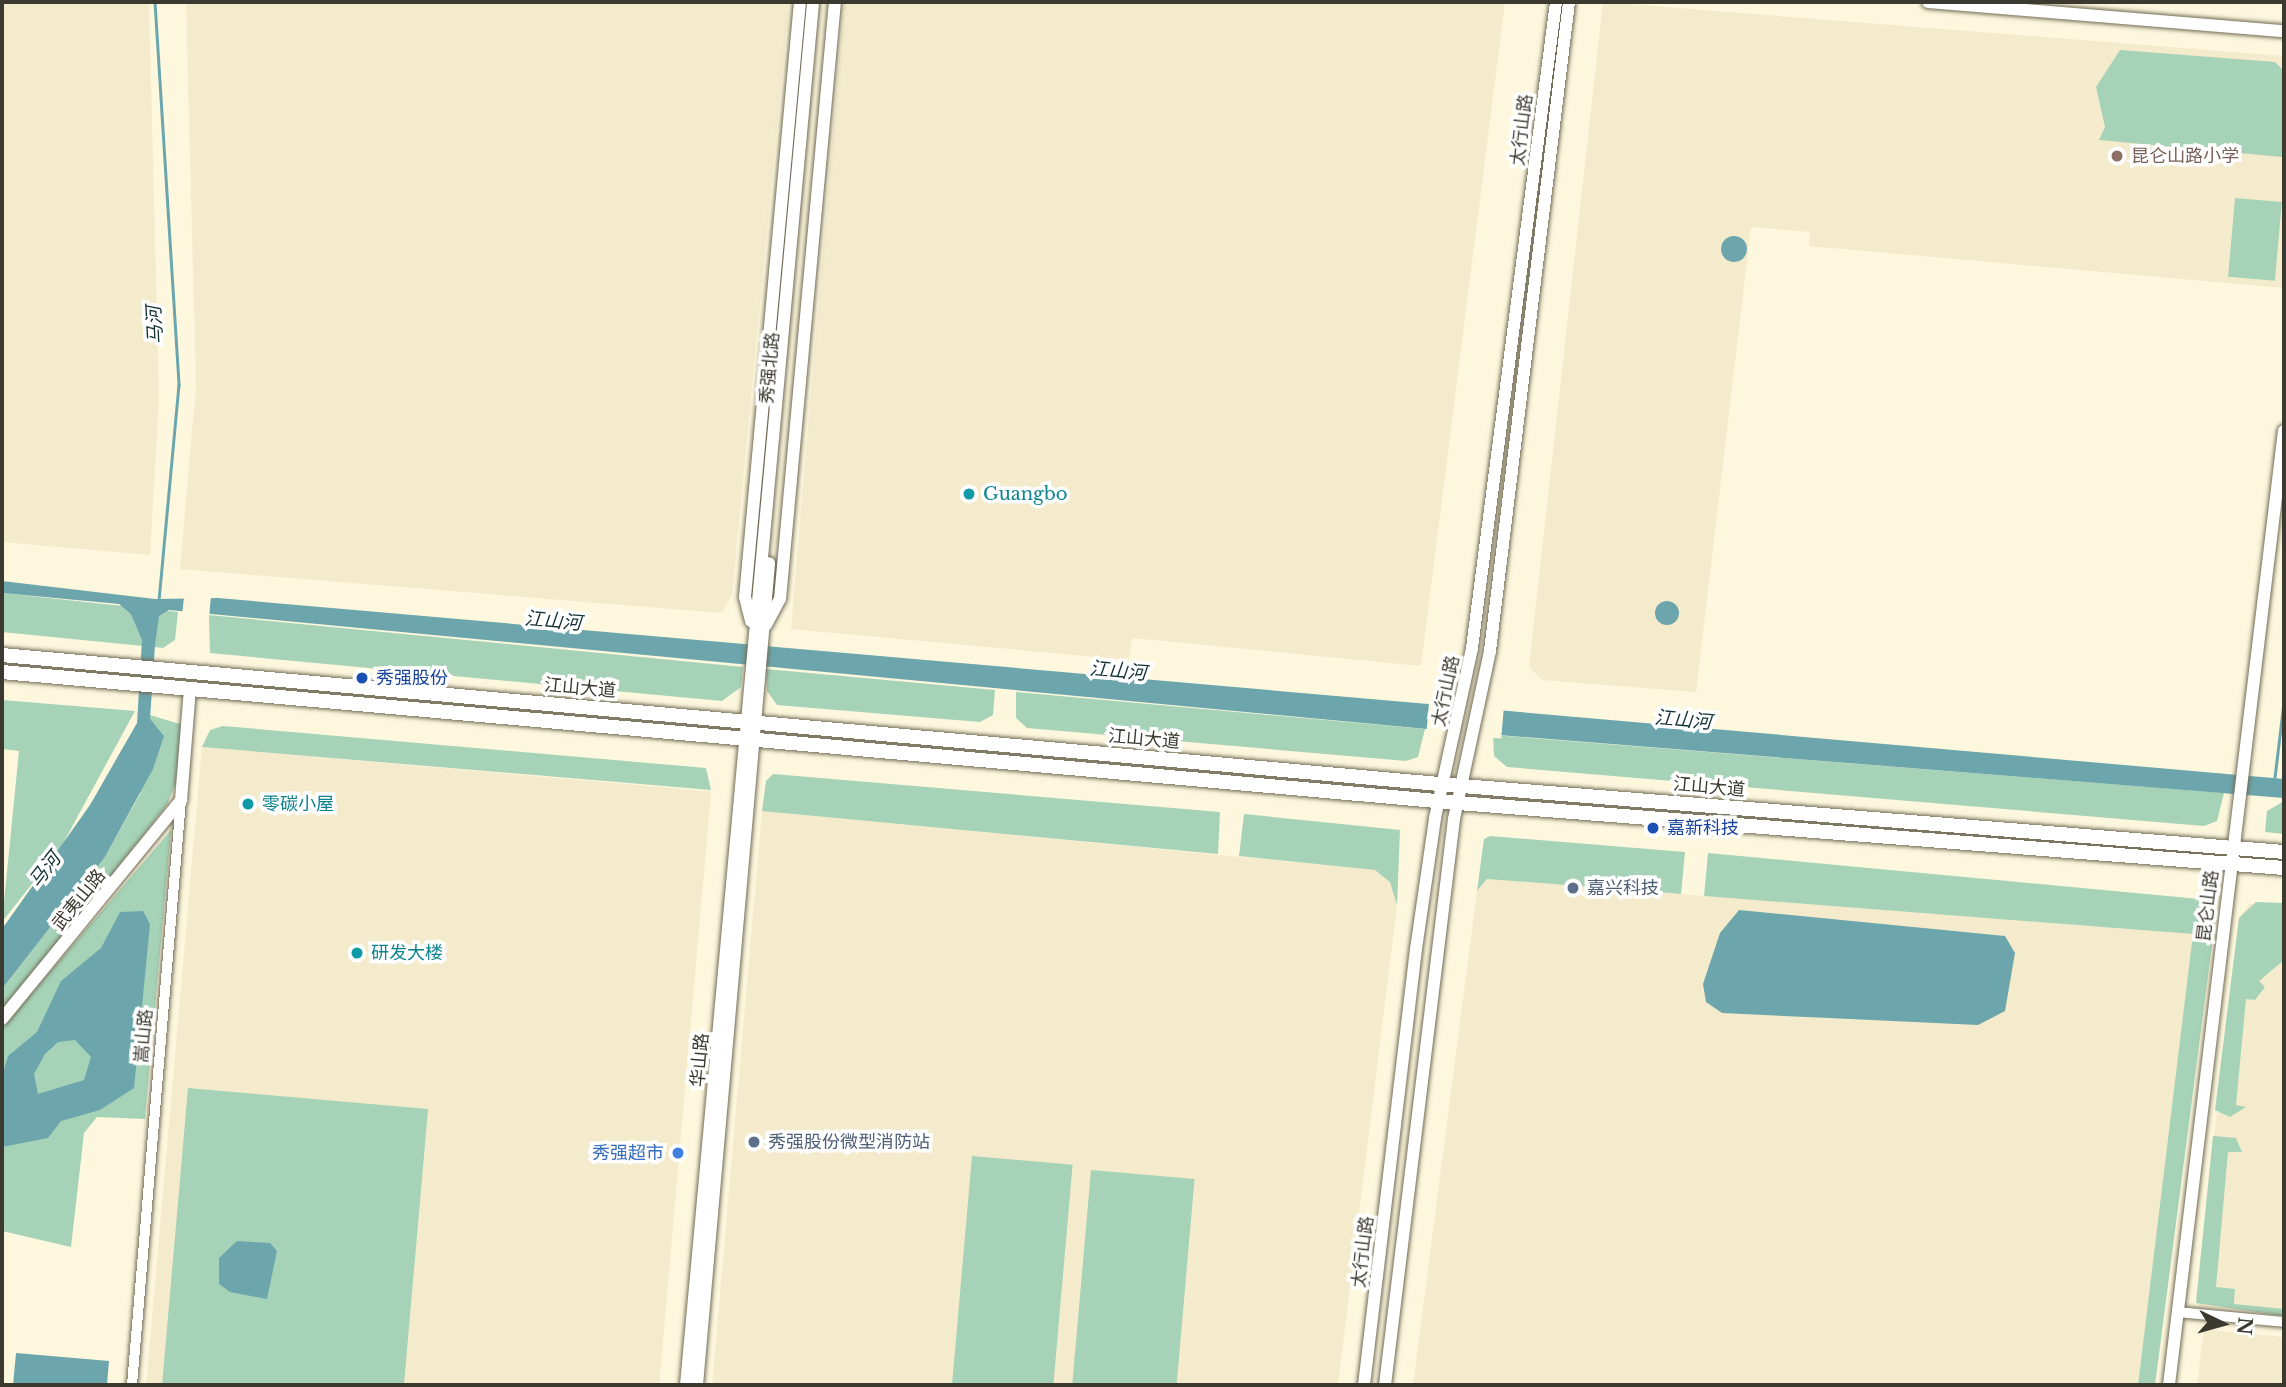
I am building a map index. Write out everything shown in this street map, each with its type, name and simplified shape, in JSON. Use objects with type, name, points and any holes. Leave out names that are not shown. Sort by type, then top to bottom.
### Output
[{"type":"main road","name":"江山大道","points":[[2,655],[1458,803],[2284,868]]},
{"type":"main road","name":"江山大道","points":[[2,672],[190,689],[749,730],[2284,852]]},
{"type":"street","points":[[758,633],[745,597],[800,2]]},
{"type":"street","name":"秀强北路","points":[[758,633],[813,2]]},
{"type":"street","name":"秀强北路","points":[[749,730],[821,2]]},
{"type":"street","points":[[758,633],[780,599],[835,2]]},
{"type":"street","name":"太行山路","points":[[1364,1385],[1439,801],[1464,690],[1556,2]]},
{"type":"street","name":"太行山路","points":[[1385,1385],[1458,803],[1482,693],[1569,2]]},
{"type":"street","points":[[1928,2],[2284,31]]},
{"type":"street","name":"昆仑山路","points":[[2169,1385],[2284,431]]},
{"type":"street","name":"嵩山路","points":[[132,1385],[190,689]]},
{"type":"street","name":"华山路","points":[[686,1385],[749,730]]},
{"type":"street","name":"华山路","points":[[697,1385],[749,730]]},
{"type":"street","name":"武夷山路","points":[[2,1019],[181,800]]},
{"type":"street","points":[[2177,1312],[2284,1322]]},
{"type":"shaded area","points":[[2,2],[149,2],[159,400],[150,555],[2,542]]},
{"type":"shaded area","points":[[186,2],[789,2],[732,594],[722,613],[180,569],[196,386]]},
{"type":"shaded area","points":[[844,2],[1505,2],[1421,666],[1132,638],[1129,660],[791,629]]},
{"type":"shaded area","points":[[1603,2],[2284,56],[2284,288],[1809,246],[1810,232],[1751,227],[1696,692],[1542,680],[1529,667]]},
{"type":"shaded area","points":[[202,747],[711,792],[659,1385],[146,1385]]},
{"type":"shaded area","points":[[762,811],[1376,870],[1390,882],[1397,905],[1338,1385],[712,1385]]},
{"type":"shaded area","points":[[1487,879],[2194,934],[2138,1385],[1413,1385],[1477,891]]},
{"type":"shaded area","points":[[2284,903],[2284,1316],[2199,1306],[2196,1297],[2239,918],[2249,904]]},
{"type":"shaded area","points":[[2204,1329],[2284,1337],[2284,1385],[2197,1385]]},
{"type":"green space","points":[[2120,50],[2275,62],[2284,71],[2282,157],[2099,140],[2105,127],[2096,87]]},
{"type":"green space","points":[[2235,198],[2282,202],[2275,281],[2228,277]]},
{"type":"green space","points":[[2,593],[178,612],[175,640],[163,648],[2,632]]},
{"type":"green space","points":[[209,615],[743,667],[741,687],[722,701],[210,653]]},
{"type":"green space","points":[[766,669],[995,690],[993,715],[980,722],[777,705],[767,691]]},
{"type":"green space","points":[[1016,692],[1425,729],[1418,757],[1406,761],[1027,728],[1016,718]]},
{"type":"green space","points":[[2,700],[135,711],[61,847],[2,922],[19,751],[2,749]]},
{"type":"green space","points":[[150,715],[183,725],[177,780],[167,805],[2,1014],[2,989],[105,857],[140,794]]},
{"type":"green space","points":[[223,726],[706,768],[711,790],[202,747],[210,730]]},
{"type":"green space","points":[[1493,735],[2224,793],[2217,821],[2204,826],[1507,767],[1494,756]]},
{"type":"green space","points":[[773,774],[1220,812],[1218,854],[762,811],[766,781]]},
{"type":"green space","points":[[2284,801],[2284,834],[2265,832],[2267,811]]},
{"type":"green space","points":[[1244,814],[1400,830],[1397,905],[1390,882],[1375,870],[1239,856]]},
{"type":"green space","points":[[171,830],[145,1119],[97,1117],[84,1133],[71,1247],[2,1231],[2,1028]]},
{"type":"green space","points":[[1490,836],[1685,852],[1681,894],[1487,879],[1477,891],[1484,839]]},
{"type":"green space","points":[[1708,853],[2210,900],[2215,922],[2155,1385],[2138,1385],[2193,934],[1704,896]]},
{"type":"green space","points":[[2256,902],[2284,903],[2284,960],[2259,981],[2265,987],[2255,1000],[2246,999],[2236,1105],[2246,1107],[2230,1117],[2215,1110],[2239,918]]},
{"type":"green space","points":[[188,1088],[428,1109],[404,1385],[162,1384]]},
{"type":"green space","points":[[2213,1136],[2236,1138],[2242,1152],[2228,1152],[2216,1287],[2235,1289],[2234,1304],[2284,1309],[2284,1316],[2196,1303]]},
{"type":"green space","points":[[972,1156],[1073,1165],[1053,1385],[952,1385]]},
{"type":"green space","points":[[1091,1170],[1195,1179],[1177,1385],[1072,1385]]},
{"type":"water","points":[[1734,236],[1743,240],[1747,249],[1743,258],[1734,262],[1725,258],[1721,249],[1725,240]]},
{"type":"water","points":[[2,581],[155,599],[218,598],[2284,779],[2284,798],[1437,730],[169,610],[159,616],[155,645],[150,719],[164,736],[153,769],[105,857],[2,989],[2,929],[90,805],[137,723],[142,640],[131,614],[119,604],[2,593]]},
{"type":"water","points":[[1667,601],[1678,608],[1679,613],[1672,624],[1667,625],[1656,618],[1655,613],[1662,602]]},
{"type":"water","points":[[1739,910],[2005,936],[2015,953],[2005,1011],[1978,1025],[1722,1013],[1706,1002],[1703,984],[1720,933]]},
{"type":"water","points":[[143,911],[150,924],[134,1088],[100,1110],[61,1121],[48,1138],[2,1147],[2,1076],[8,1056],[37,1032],[61,981],[101,948],[120,912]],"holes":[[[75,1040],[91,1057],[84,1080],[38,1094],[34,1074],[45,1054],[58,1042]]]},
{"type":"water","points":[[237,1241],[270,1243],[277,1251],[267,1299],[230,1292],[219,1284],[219,1258]]},
{"type":"water","points":[[16,1353],[109,1361],[107,1385],[13,1385]]},
{"type":"pier","points":[[211,595],[209,619],[182,616],[184,597]]},
{"type":"pier","points":[[1429,703],[1504,710],[1501,738],[1426,732]]},
{"type":"waterway","name":"马河","points":[[155,2],[179,385],[159,602]]},
{"type":"waterway","points":[[2274,782],[2284,698]]},
{"type":"place","name":"昆仑山路小学","points":[[2117,156]]},
{"type":"place","name":"Guangbo","points":[[969,494]]},
{"type":"place","name":"秀强股份","points":[[362,678]]},
{"type":"place","name":"零碳小屋","points":[[248,804]]},
{"type":"place","name":"嘉新科技","points":[[1653,828]]},
{"type":"place","name":"嘉兴科技","points":[[1573,888]]},
{"type":"place","name":"研发大楼","points":[[357,953]]},
{"type":"place","name":"秀强股份微型消防站","points":[[754,1142]]},
{"type":"place","name":"秀强超市","points":[[678,1153]]},
{"type":"water label","name":"江山河","points":[[553,621]]},
{"type":"water label","name":"江山河","points":[[1118,671]]},
{"type":"water label","name":"江山河","points":[[1683,720]]}]
